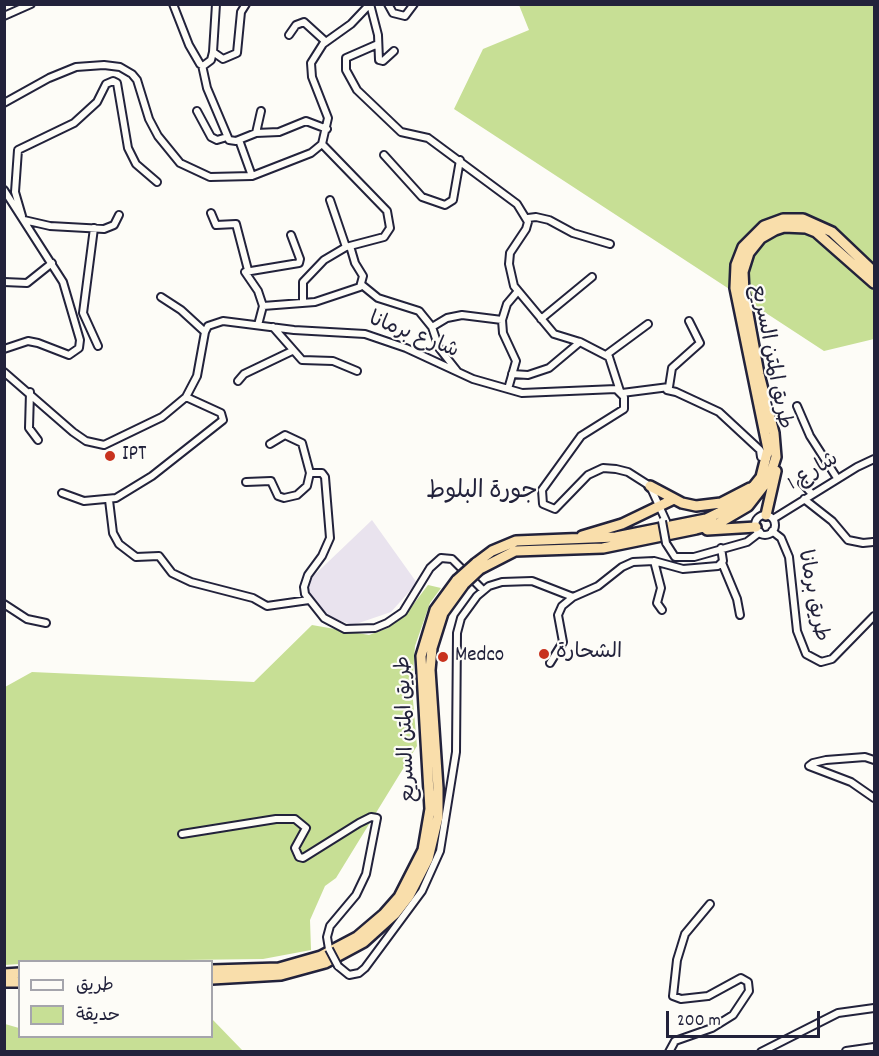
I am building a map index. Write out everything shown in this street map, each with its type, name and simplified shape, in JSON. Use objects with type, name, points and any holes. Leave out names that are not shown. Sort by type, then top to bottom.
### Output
[{"type":"highway","name":"طريق المتن السريع","points":[[213,970],[279,968],[321,956],[357,937],[384,914],[399,897],[423,849],[430,809],[421,669],[422,649],[435,610],[492,551],[516,541],[616,537],[706,519],[741,502],[757,484],[766,463],[768,449],[735,288],[736,265],[743,247],[764,226],[783,219],[803,219],[832,232],[874,272]]},
{"type":"highway","name":"طريق المتن السريع","points":[[478,566],[515,551],[603,548],[696,529],[719,523],[748,506],[769,479],[776,457],[774,433],[759,374],[744,292],[743,272],[746,259],[766,235],[784,227],[798,226],[816,232],[874,283]]},
{"type":"highway","points":[[770,517],[776,457]]},
{"type":"highway","points":[[650,486],[690,506],[710,505],[732,499],[757,484]]},
{"type":"highway","points":[[571,539],[622,524],[674,499]]},
{"type":"highway","points":[[696,529],[758,530]]},
{"type":"highway","name":"طريق المتن السريع","points":[[213,979],[281,975],[325,963],[364,942],[395,914],[409,896],[428,859],[438,818],[432,648],[443,613],[461,582]]},
{"type":"street","points":[[4,16],[31,4]]},
{"type":"street","points":[[173,4],[189,45],[202,65],[207,88],[227,137],[232,141],[239,140],[256,133],[279,132],[306,122],[318,123],[327,129]]},
{"type":"street","points":[[202,65],[210,60],[213,52],[216,4]]},
{"type":"street","points":[[213,52],[223,59],[237,53],[241,12],[246,4]]},
{"type":"street","points":[[4,103],[49,78],[76,67],[104,65],[120,68],[132,74],[137,80],[147,115],[158,136],[180,163],[210,177],[252,176],[311,153],[322,144],[328,118],[310,69],[316,54],[326,42],[351,24],[370,4],[378,44],[377,56],[380,62],[394,51]]},
{"type":"street","points":[[388,4],[393,13],[405,16],[414,4]]},
{"type":"street","points":[[289,35],[296,25],[304,22],[326,42]]},
{"type":"street","points":[[378,44],[346,58],[346,70],[357,90],[401,132],[428,138],[518,204],[528,218],[526,229],[510,253],[509,264],[518,291],[554,334],[580,342],[606,355],[612,362],[624,409],[581,436],[542,490],[543,504],[555,509],[588,475],[603,468],[622,470],[650,486],[664,519],[670,553],[680,558],[724,549],[751,540],[758,530],[767,534],[772,531],[770,517]]},
{"type":"street","points":[[23,218],[15,192],[18,150],[74,123],[97,102],[106,84],[113,81],[117,84],[128,148],[136,164],[157,182]]},
{"type":"street","points":[[197,111],[210,137],[217,140],[227,137]]},
{"type":"street","points":[[256,133],[261,111]]},
{"type":"street","points":[[239,140],[252,176]]},
{"type":"street","points":[[303,303],[304,281],[324,260],[348,247],[387,235],[390,228],[389,214],[322,144]]},
{"type":"street","points":[[384,155],[422,197],[445,205],[453,200],[460,160]]},
{"type":"street","points":[[4,190],[52,263],[68,293],[80,340],[74,354],[63,355],[38,342],[28,341],[4,349]]},
{"type":"street","points":[[330,200],[348,247],[363,276],[362,285]]},
{"type":"street","points":[[211,213],[216,225],[236,224],[248,270],[245,272],[258,291],[262,306],[258,325]]},
{"type":"street","points":[[23,218],[50,226],[110,228],[119,215]]},
{"type":"street","points":[[528,218],[549,220],[573,233],[610,244]]},
{"type":"street","points":[[94,228],[85,281],[84,317],[98,346]]},
{"type":"street","points":[[248,270],[299,263],[300,259],[291,235]]},
{"type":"street","points":[[4,282],[27,283],[52,263]]},
{"type":"street","points":[[542,319],[592,277]]},
{"type":"street","points":[[262,306],[327,299],[362,285]]},
{"type":"street","points":[[362,285],[378,298],[420,310],[432,327],[439,348],[458,372]]},
{"type":"street","points":[[508,389],[516,357],[503,333],[502,320],[507,304],[518,291]]},
{"type":"street","points":[[4,372],[30,392],[73,432],[86,441],[104,445],[162,417],[186,397],[197,376],[205,332],[181,310],[161,297]]},
{"type":"street","points":[[432,327],[447,318],[462,315],[502,320]]},
{"type":"street","points":[[77,325],[84,317]]},
{"type":"street","name":"شارع برمانا","points":[[205,332],[215,322],[224,321],[364,334],[406,348],[458,372],[508,389],[534,394],[609,389],[621,392],[667,390]]},
{"type":"street","points":[[689,321],[700,343],[672,368],[670,385],[667,390],[718,412],[760,450],[761,457]]},
{"type":"street","points":[[606,355],[648,324]]},
{"type":"street","points":[[273,327],[302,360],[333,361],[357,371]]},
{"type":"street","points":[[512,374],[528,375],[549,368],[580,342]]},
{"type":"street","points":[[238,381],[244,374],[292,351]]},
{"type":"street","points":[[30,392],[29,428],[38,440]]},
{"type":"street","points":[[62,492],[84,501],[109,500],[152,476],[223,420],[221,413],[186,397]]},
{"type":"street","points":[[797,406],[818,450],[837,478]]},
{"type":"street","points":[[246,482],[271,481],[278,496],[288,498],[305,489],[310,473],[305,447],[297,439],[285,435],[270,444]]},
{"type":"street","name":"شارع 1","points":[[758,530],[758,519],[770,517],[874,459]]},
{"type":"street","points":[[310,473],[322,473],[326,477],[331,524],[330,538],[322,556],[305,580],[305,594],[324,618],[345,629],[375,628],[403,612],[436,560],[446,557],[461,566],[483,590]]},
{"type":"street","points":[[802,483],[812,494]]},
{"type":"street","points":[[804,499],[832,521],[848,540],[873,542]]},
{"type":"street","points":[[109,500],[113,533],[119,544],[136,557],[159,556],[167,568],[191,582],[253,598],[267,606],[309,600]]},
{"type":"street","name":"طريق برمانا","points":[[772,531],[781,538],[789,557],[797,631],[806,654],[821,662],[832,658],[874,616]]},
{"type":"street","points":[[724,549],[722,563],[740,615]]},
{"type":"street","points":[[550,663],[563,642],[558,615],[562,606],[573,597],[598,586],[627,564],[654,561],[673,567],[693,569],[714,568],[722,563]]},
{"type":"street","points":[[654,561],[661,588],[657,603],[662,610]]},
{"type":"street","points":[[182,834],[256,822],[295,819],[306,828],[295,848],[299,857],[303,858],[371,817],[377,818],[366,874],[356,895],[330,926],[327,937],[328,949],[338,966],[349,975],[359,973],[422,891],[440,851],[456,752],[457,633],[467,608],[483,590],[502,582],[532,581],[573,597]]},
{"type":"street","points":[[4,604],[27,619],[46,623]]},
{"type":"street","points":[[874,760],[865,757],[826,760],[809,766],[851,782],[874,798]]},
{"type":"street","points":[[669,1052],[675,1041],[712,1028],[733,1016],[749,991],[750,985],[743,978],[708,996],[681,999],[673,996],[677,960],[685,934],[710,904]]},
{"type":"street","points":[[761,1052],[838,1013],[874,1008]]},
{"type":"street","points":[[846,1051],[874,1047]]},
{"type":"shaded area","points":[[372,520],[417,583],[391,612],[353,625],[325,616],[305,590],[306,583]]},
{"type":"green space","points":[[519,5],[874,5],[874,339],[824,351],[454,109],[483,49],[529,30]]},
{"type":"green space","points":[[428,585],[441,588],[430,603],[415,646],[412,689],[417,746],[336,878],[325,886],[310,920],[311,950],[263,959],[18,960],[18,964],[5,965],[5,687],[32,672],[254,682],[312,625],[369,635],[388,628],[406,614]]},
{"type":"green space","points":[[213,1020],[243,1051],[5,1051],[5,1024],[18,1028],[18,1038],[213,1038]]},
{"type":"place","name":"IPT","points":[[110,456]]},
{"type":"place","name":"الشحارة","points":[[544,654]]},
{"type":"place","name":"Medco","points":[[443,657]]},
{"type":"district","name":"جورة البلوط","points":[[482,494]]}]
